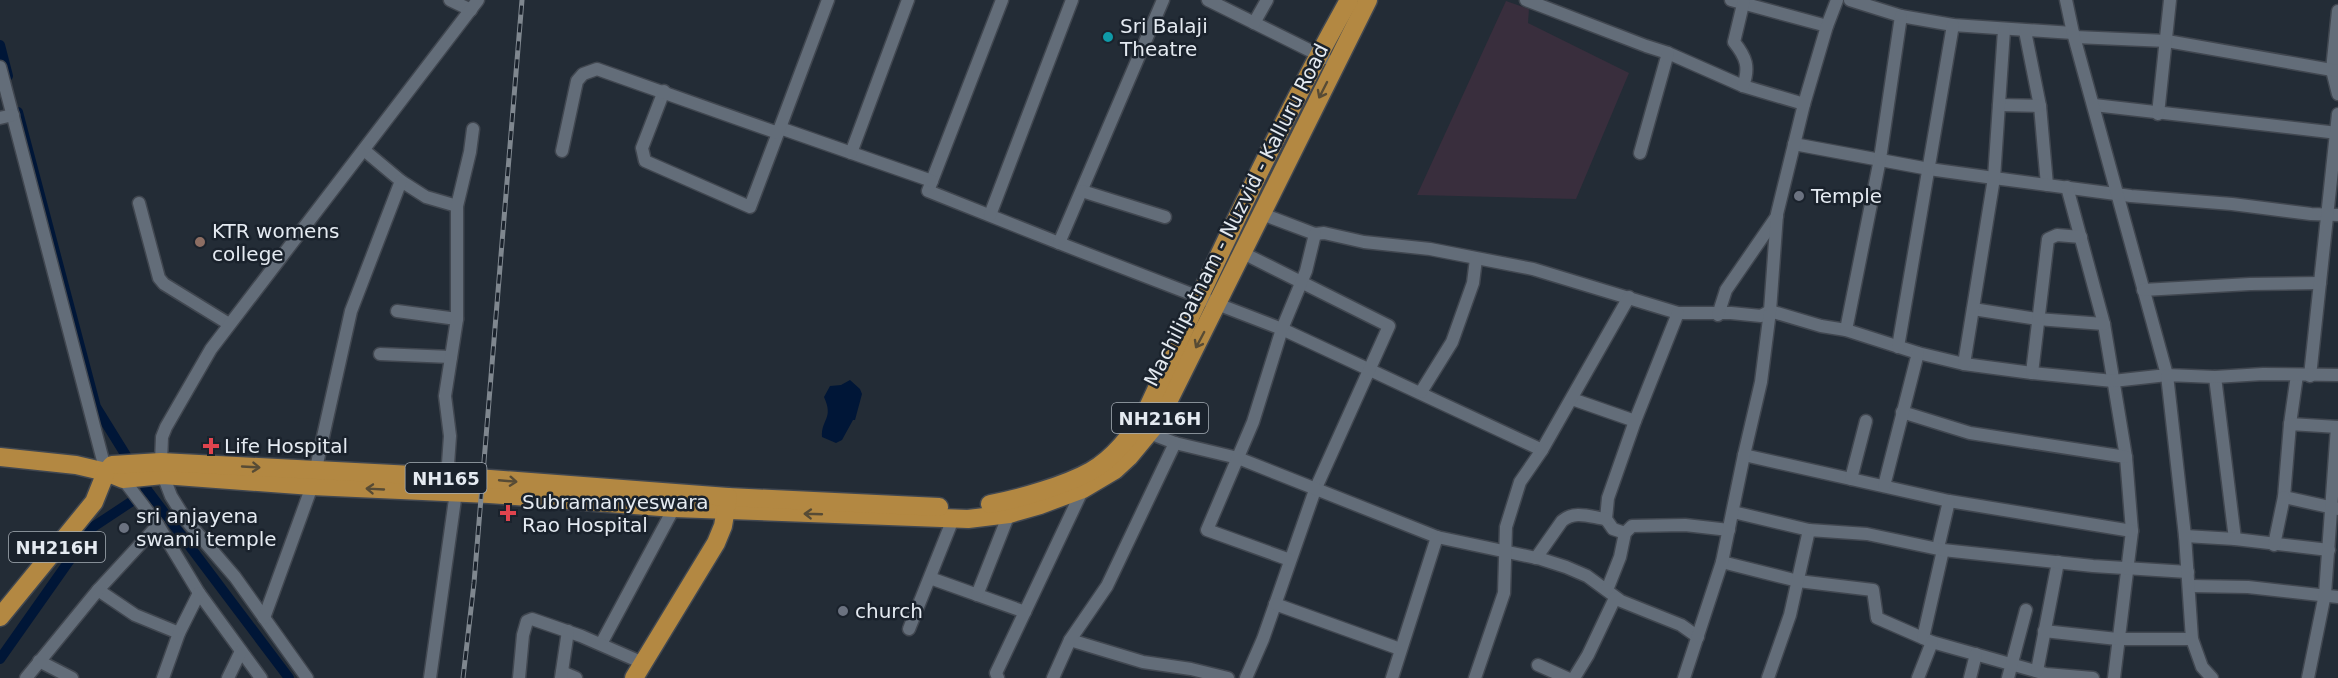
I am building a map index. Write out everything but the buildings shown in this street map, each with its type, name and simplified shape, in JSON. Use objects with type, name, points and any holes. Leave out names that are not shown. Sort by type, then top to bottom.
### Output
[{"type":"highway","name":"Machilipatnam - Nuzvid - Kalluru Road","points":[[727,504],[953,519],[1009,514],[1040,505],[1083,489],[1115,470],[1143,430],[1145,414],[1242,205],[1318,55],[1349,0]]},
{"type":"highway","name":"Machilipatnam - Nuzvid - Kalluru Road","points":[[727,504],[984,506],[1038,492],[1091,471],[1143,430],[1158,422],[1368,0]]},
{"type":"highway","name":"NH165","points":[[0,458],[76,465],[123,477],[157,469],[451,485],[727,504]]},
{"type":"highway","name":"NH216H","points":[[0,617],[94,502],[123,477]]},
{"type":"highway","name":"NH165","points":[[451,485],[674,508],[727,504]]},
{"type":"highway","points":[[639,671],[716,543],[727,504]]},
{"type":"street","points":[[307,678],[235,577],[186,520],[171,496],[157,469],[162,437],[211,349],[229,324],[475,5],[450,0]]},
{"type":"street","points":[[851,153],[908,0]]},
{"type":"street","points":[[1002,0],[928,191],[1282,329],[1542,450]]},
{"type":"street","points":[[990,215],[1072,0]]},
{"type":"street","points":[[1059,243],[1163,0]]},
{"type":"street","points":[[1208,0],[1337,64]]},
{"type":"street","points":[[1254,23],[1267,0]]},
{"type":"street","points":[[1526,0],[1668,53],[1743,86],[1804,104]]},
{"type":"street","points":[[1684,678],[1722,562],[1761,382],[1770,311],[1778,214],[1804,104],[1837,0]]},
{"type":"street","points":[[1850,0],[1901,16],[1953,25],[2167,41],[2335,71]]},
{"type":"street","points":[[2066,0],[2167,375],[2186,536],[2193,639],[2197,657],[2211,677]]},
{"type":"street","points":[[2158,114],[2170,0]]},
{"type":"street","points":[[664,91],[642,148],[645,161],[750,207],[826,1]]},
{"type":"street","points":[[1743,86],[1747,74],[1746,58],[1734,42],[1740,1],[1827,26]]},
{"type":"street","points":[[2338,10],[2335,71],[2338,94]]},
{"type":"street","points":[[1846,330],[1880,159],[1901,16]]},
{"type":"street","points":[[1898,347],[1953,25]]},
{"type":"street","points":[[1964,364],[1994,178],[2004,30]]},
{"type":"street","points":[[2025,31],[2040,106],[2048,185]]},
{"type":"street","points":[[1640,153],[1668,53]]},
{"type":"street","points":[[0,67],[123,477],[158,525],[199,593],[261,678]]},
{"type":"street","points":[[562,151],[577,81],[583,74],[597,69],[932,181]]},
{"type":"street","points":[[1999,105],[2040,106]]},
{"type":"street","points":[[2094,105],[2337,133]]},
{"type":"street","points":[[2274,545],[2284,497],[2290,424],[2304,375],[2333,215],[2338,114]]},
{"type":"street","points":[[0,118],[13,115]]},
{"type":"street","points":[[430,678],[451,485],[450,436],[445,396],[457,319],[458,206],[473,129]]},
{"type":"street","points":[[1794,144],[1929,169],[1994,178],[2118,194],[2333,215]]},
{"type":"street","points":[[364,150],[401,181],[426,197],[458,206]]},
{"type":"street","points":[[264,618],[314,478],[351,310],[401,181]]},
{"type":"street","points":[[2067,187],[2104,324],[2126,457],[2132,531],[2114,678]]},
{"type":"street","points":[[1082,191],[1165,217]]},
{"type":"street","points":[[139,204],[159,278],[164,284],[229,324]]},
{"type":"street","points":[[1262,213],[1315,234],[1324,233],[1364,242],[1430,249],[1533,269],[1678,313],[1718,315],[1731,313],[1761,316],[1770,311],[1964,364],[2114,381],[2167,375],[2215,377],[2263,374],[2338,375]]},
{"type":"street","points":[[1718,315],[1726,290],[1778,214]]},
{"type":"street","points":[[1290,560],[1207,530],[1253,422],[1282,329],[1306,271],[1315,234]]},
{"type":"street","points":[[2032,373],[2048,239],[2057,235],[2081,237]]},
{"type":"street","points":[[1243,253],[1389,326],[1315,489],[1275,604],[1246,678]]},
{"type":"street","points":[[1421,392],[1452,342],[1473,283],[1476,259]]},
{"type":"street","points":[[2144,290],[2320,283]]},
{"type":"street","points":[[1475,678],[1504,593],[1506,526],[1520,482],[1542,450],[1629,297]]},
{"type":"street","points":[[1972,309],[2037,319],[2104,324]]},
{"type":"street","points":[[397,311],[457,319]]},
{"type":"street","points":[[1625,533],[1613,529],[1606,519],[1608,498],[1635,421],[1678,313]]},
{"type":"street","points":[[1884,486],[1918,353]]},
{"type":"street","points":[[380,354],[451,357]]},
{"type":"street","points":[[2215,377],[2235,539]]},
{"type":"street","points":[[1572,399],[1635,421]]},
{"type":"street","points":[[1902,412],[1970,433],[2126,457]]},
{"type":"street","points":[[1851,479],[1866,422]]},
{"type":"street","points":[[2290,424],[2337,427],[2335,509],[2325,594],[2308,678]]},
{"type":"street","points":[[1143,430],[1175,443],[1238,458],[1437,537],[1536,558],[1587,576],[1611,594],[1640,610],[1681,625],[1698,637]]},
{"type":"street","points":[[1053,678],[1070,640],[1107,586],[1175,443]]},
{"type":"street","points":[[1744,455],[1949,501],[2132,531]]},
{"type":"street","points":[[994,676],[1083,489]]},
{"type":"street","points":[[2284,497],[2335,509]]},
{"type":"street","points":[[1918,678],[1927,640],[1949,501]]},
{"type":"street","points":[[601,644],[674,508]]},
{"type":"street","points":[[1732,512],[1809,530],[1868,534],[1941,549],[2058,562],[2188,572]]},
{"type":"street","points":[[977,595],[1009,514]]},
{"type":"street","points":[[1536,558],[1567,516],[1577,514],[1606,519]]},
{"type":"street","points":[[909,629],[953,519]]},
{"type":"street","points":[[26,678],[98,590],[158,525]]},
{"type":"street","points":[[1574,678],[1588,655],[1611,594],[1625,533],[1632,525],[1684,525],[1729,530]]},
{"type":"street","points":[[1768,678],[1790,615],[1809,530]]},
{"type":"street","points":[[2186,536],[2329,550]]},
{"type":"street","points":[[1392,678],[1437,537]]},
{"type":"street","points":[[1722,562],[1798,581],[1873,590],[1877,618],[1927,640],[2012,663],[2043,674],[2093,678]]},
{"type":"street","points":[[2043,674],[2044,631],[2058,562]]},
{"type":"street","points":[[930,578],[1024,612]]},
{"type":"street","points":[[2190,586],[2248,587],[2338,597]]},
{"type":"street","points":[[98,590],[135,615],[179,633]]},
{"type":"street","points":[[163,678],[179,633],[199,593]]},
{"type":"street","points":[[1275,604],[1400,650]]},
{"type":"street","points":[[2008,678],[2026,610]]},
{"type":"street","points":[[519,678],[523,635],[527,621],[538,620],[601,644],[639,671]]},
{"type":"street","points":[[568,631],[562,675],[576,678]]},
{"type":"street","points":[[2044,631],[2117,639],[2193,639]]},
{"type":"street","points":[[1070,640],[1143,662],[1191,669],[1228,678]]},
{"type":"street","points":[[228,678],[241,651]]},
{"type":"street","points":[[1970,678],[1976,654]]},
{"type":"street","points":[[39,661],[72,678]]},
{"type":"street","points":[[1538,665],[1567,678]]},
{"type":"shaded area","points":[[1506,1],[1529,9],[1528,23],[1629,73],[1576,199],[1417,195]]},
{"type":"water","points":[[850,380],[862,394],[855,420],[842,440],[836,443],[822,437],[828,410],[824,397],[830,386],[841,385]]},
{"type":"waterway","points":[[0,45],[8,76]]},
{"type":"waterway","points":[[18,112],[96,407],[148,491],[289,678]]},
{"type":"waterway","points":[[0,659],[93,527],[143,494]]},
{"type":"railway","points":[[463,678],[474,583],[522,0]]},
{"type":"place","name":"Sri Balaji Theatre","points":[[1108,37]]},
{"type":"place","name":"Temple","points":[[1799,196]]},
{"type":"place","name":"KTR womens college","points":[[200,242]]},
{"type":"place","name":"Life Hospital","points":[[211,446]]},
{"type":"place","name":"Subramanyeswara Rao Hospital","points":[[508,513]]},
{"type":"place","name":"sri anjayena swami temple","points":[[124,528]]},
{"type":"place","name":"church","points":[[843,611]]}]
